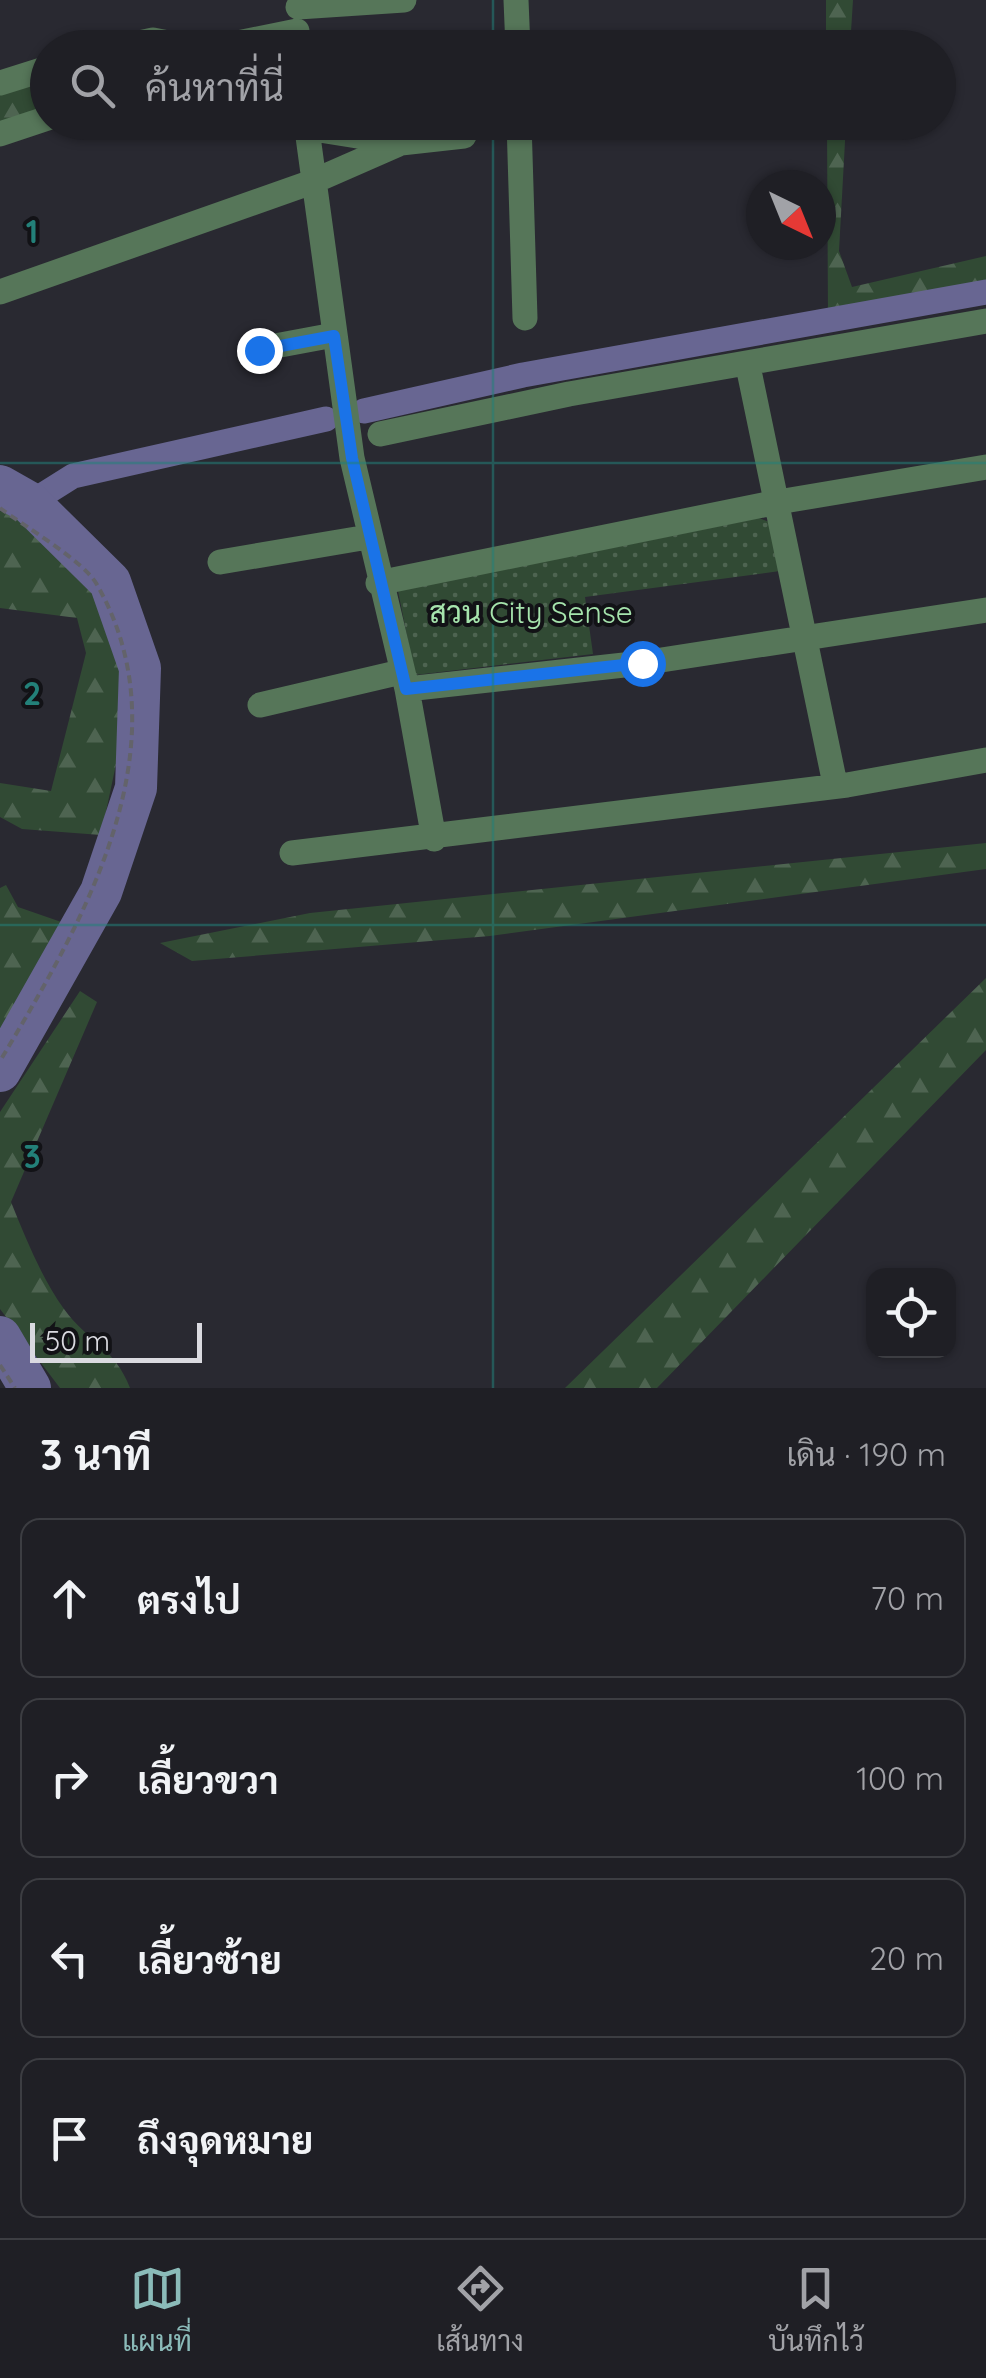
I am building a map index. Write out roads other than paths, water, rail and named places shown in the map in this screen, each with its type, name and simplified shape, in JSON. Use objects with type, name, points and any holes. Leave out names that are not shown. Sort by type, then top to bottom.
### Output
[{"type":"street","points":[[269,30],[404,0]]},
{"type":"street","points":[[516,0],[517,30]]},
{"type":"street","points":[[0,82],[30,73]]},
{"type":"street","points":[[0,134],[30,124]]},
{"type":"street","points":[[308,140],[334,336],[368,537],[404,681],[434,839]]},
{"type":"street","points":[[381,140],[401,144]]},
{"type":"street","points":[[0,292],[312,182],[401,144],[432,140]]},
{"type":"street","points":[[520,140],[525,318]]},
{"type":"street","points":[[380,434],[569,394],[986,322]]},
{"type":"street","points":[[259,350],[334,336]]},
{"type":"street","points":[[748,366],[835,784]]},
{"type":"street","points":[[378,582],[778,502],[986,468]]},
{"type":"street","points":[[220,562],[368,537]]},
{"type":"street","points":[[260,705],[404,681],[642,663],[986,610]]},
{"type":"street","points":[[292,853],[434,839],[986,760]]},
{"type":"waterway","points":[[364,411],[523,375],[986,292]]},
{"type":"waterway","points":[[30,503],[73,476],[326,419]]},
{"type":"waterway","points":[[0,486],[30,503],[110,582],[140,668],[136,788],[101,892],[0,1071]]},
{"type":"waterway","points":[[0,1337],[30,1388]]},
{"type":"park label","name":"สวน City Sense","points":[[531,613]]}]
